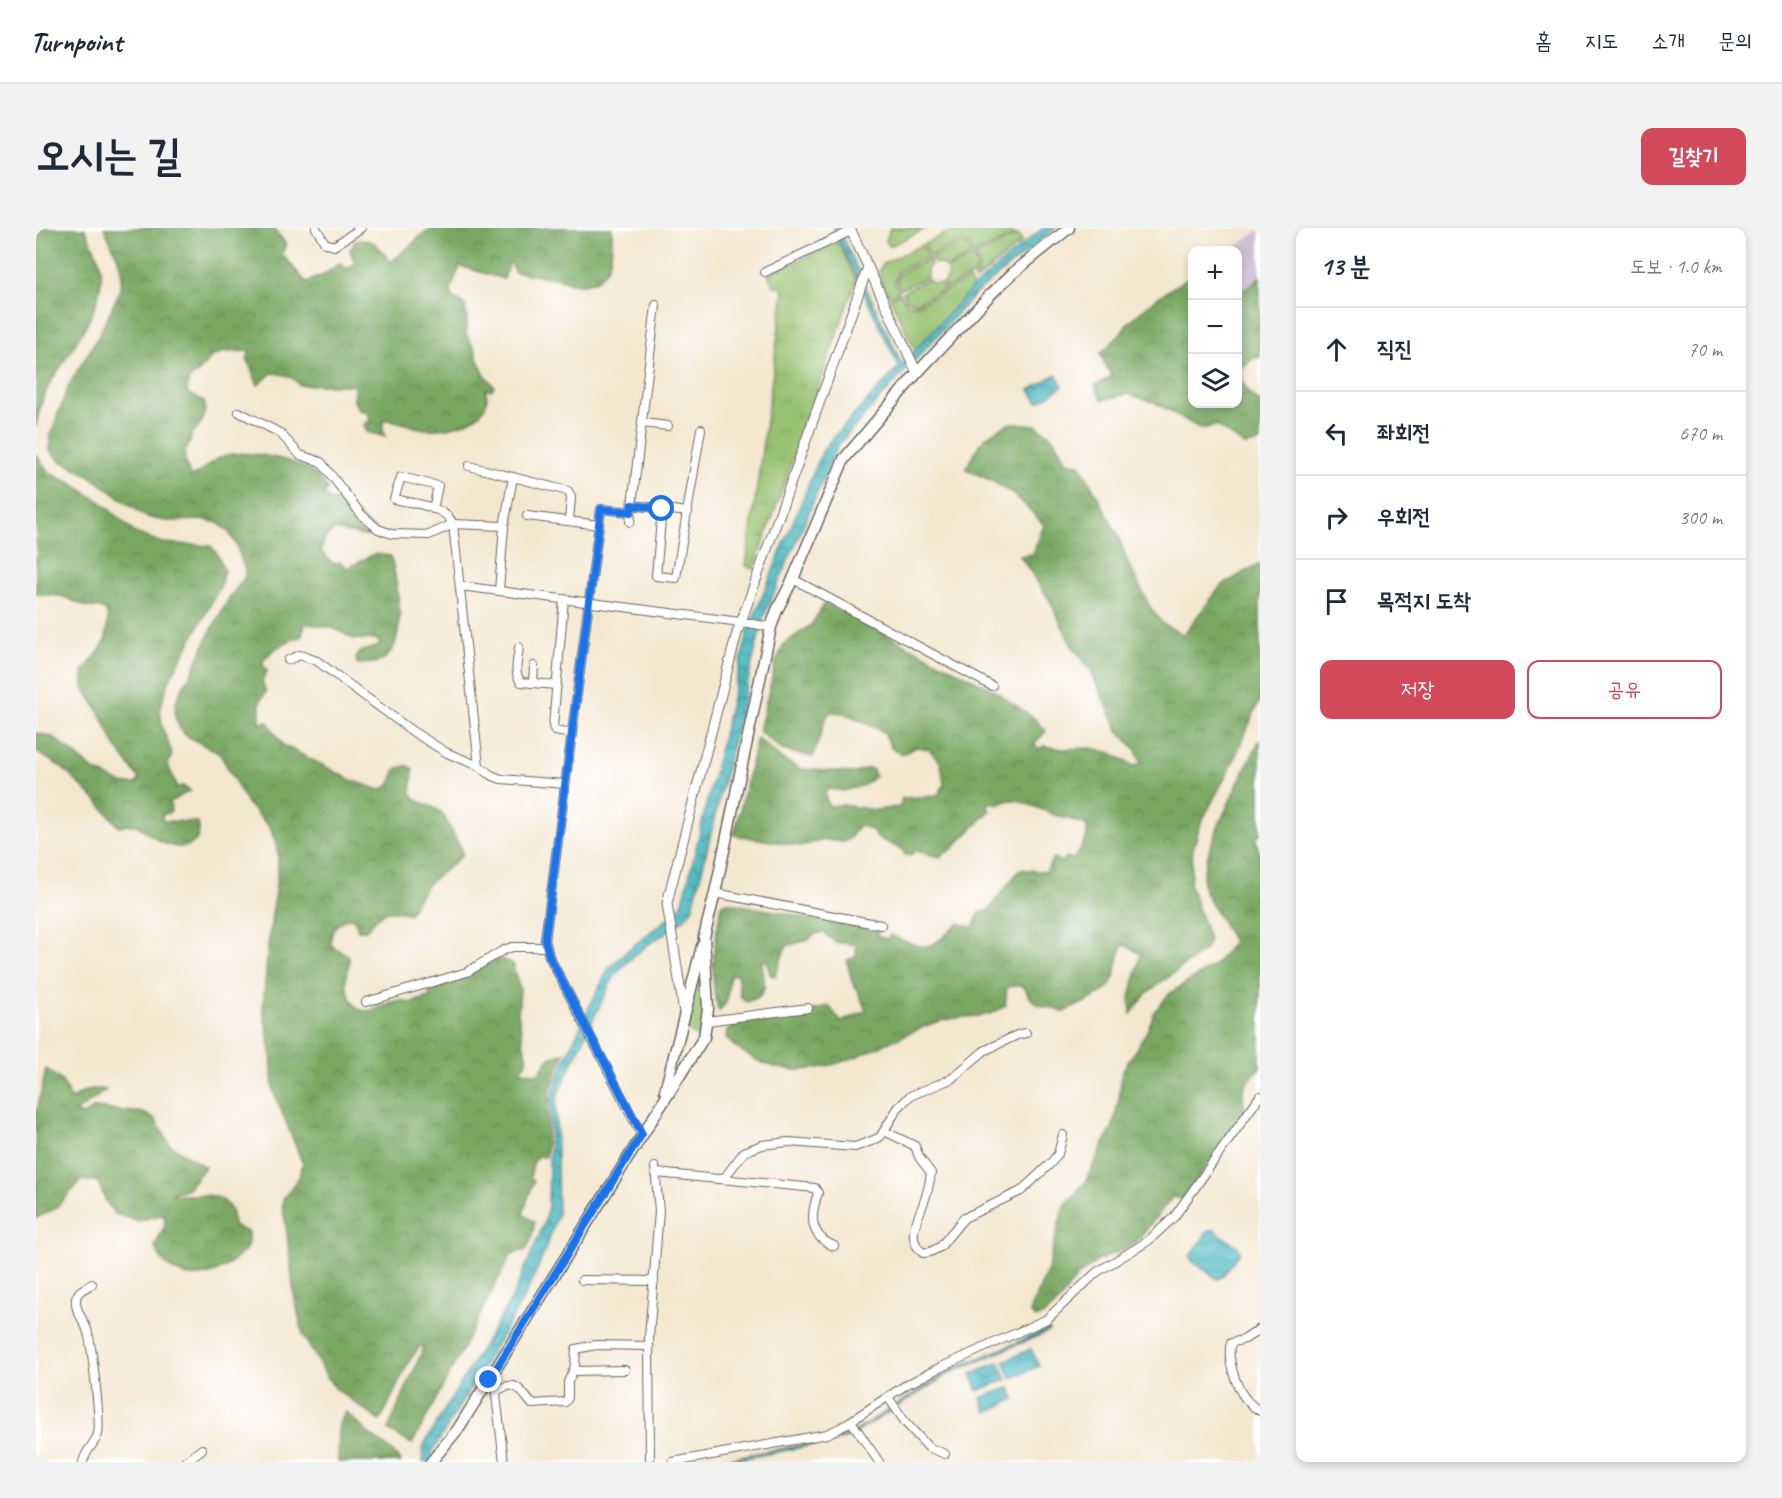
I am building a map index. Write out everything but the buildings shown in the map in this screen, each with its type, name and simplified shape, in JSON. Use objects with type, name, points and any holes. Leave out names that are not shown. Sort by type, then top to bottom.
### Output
[{"type":"main road","points":[[663,1100],[715,893],[768,626],[793,579],[844,459],[916,373],[1013,273],[1069,228]]},
{"type":"main road","points":[[433,1460],[458,1429],[704,1037],[708,1009],[704,937]]},
{"type":"street","points":[[316,228],[325,243],[334,246],[361,228]]},
{"type":"street","points":[[765,272],[851,230],[916,373]]},
{"type":"street","points":[[684,1017],[669,916],[670,887],[744,622],[868,267]]},
{"type":"street","points":[[630,522],[656,305]]},
{"type":"street","points":[[239,412],[280,433],[300,455],[321,462],[361,514],[378,529],[392,534],[429,535],[453,524],[504,526]]},
{"type":"street","points":[[642,423],[668,426]]},
{"type":"street","points":[[662,509],[656,576],[676,578],[702,429]]},
{"type":"street","points":[[469,466],[568,491],[571,497],[569,521]]},
{"type":"street","points":[[434,509],[438,486],[401,477],[394,499],[434,509],[452,520],[479,766]]},
{"type":"street","points":[[499,591],[504,526],[513,477]]},
{"type":"street","points":[[642,1134],[546,947],[545,940],[601,509],[662,509],[688,512]]},
{"type":"street","points":[[527,516],[599,525]]},
{"type":"street","points":[[793,579],[992,686]]},
{"type":"street","points":[[460,586],[768,626]]},
{"type":"street","points":[[564,599],[553,726],[555,731],[572,734]]},
{"type":"street","points":[[519,647],[517,677],[521,682],[556,685]]},
{"type":"street","points":[[288,660],[300,656],[317,661],[433,746],[479,766],[491,775],[501,779],[565,784]]},
{"type":"street","points":[[533,683],[534,666]]},
{"type":"street","points":[[715,893],[881,925]]},
{"type":"street","points":[[366,1002],[467,972],[512,947],[546,947]]},
{"type":"street","points":[[707,1021],[808,1008]]},
{"type":"street","points":[[718,1179],[725,1177],[744,1152],[762,1145],[788,1142],[855,1147],[874,1140],[880,1137],[898,1108],[910,1096],[951,1079],[984,1051],[1026,1033]]},
{"type":"street","points":[[673,1462],[827,1434],[910,1383],[1042,1322],[1097,1272],[1153,1237],[1174,1216],[1260,1096]]},
{"type":"street","points":[[884,1131],[915,1146],[932,1173],[926,1198],[913,1232],[917,1248],[923,1253],[940,1247],[964,1218],[1021,1191],[1058,1154],[1063,1136]]},
{"type":"street","points":[[650,1462],[652,1366],[649,1346],[659,1211],[656,1170],[718,1179],[815,1188],[818,1193],[813,1216],[816,1233],[822,1241],[834,1246]]},
{"type":"street","points":[[582,1280],[654,1281]]},
{"type":"street","points":[[83,1462],[86,1451],[96,1438],[99,1421],[89,1336],[75,1297],[92,1284]]},
{"type":"street","points":[[1260,1329],[1245,1339],[1231,1343],[1228,1351],[1242,1393],[1251,1405],[1260,1411]]},
{"type":"street","points":[[504,1462],[496,1395],[498,1390],[510,1386],[519,1387],[532,1404],[565,1402],[568,1398],[568,1382],[574,1371],[576,1349],[620,1344],[649,1346]]},
{"type":"street","points":[[574,1371],[625,1370]]},
{"type":"street","points":[[888,1397],[928,1447],[945,1454]]},
{"type":"street","points":[[851,1421],[879,1462]]},
{"type":"street","points":[[186,1462],[202,1449]]},
{"type":"shaded area","points":[[1260,230],[1260,348],[1242,322],[1242,246],[1236,246]]},
{"type":"green space","points":[[36,228],[85,228],[97,254],[101,271],[97,300],[91,315],[47,388],[36,427]]},
{"type":"green space","points":[[104,228],[273,228],[286,244],[282,254],[306,282],[324,275],[340,263],[347,269],[355,264],[350,250],[355,241],[372,242],[391,262],[430,228],[612,228],[612,248],[608,265],[604,273],[590,282],[576,284],[556,278],[514,272],[512,264],[509,263],[504,279],[460,266],[451,289],[452,296],[465,306],[466,334],[476,351],[485,375],[494,386],[492,390],[486,389],[487,401],[482,411],[467,422],[448,428],[428,429],[388,420],[383,421],[385,437],[367,432],[364,424],[370,421],[368,412],[359,410],[354,401],[354,385],[299,385],[287,376],[272,373],[258,385],[247,359],[250,351],[223,352],[211,357],[199,372],[188,380],[187,393],[204,401],[205,407],[203,420],[191,435],[185,453],[185,463],[191,477],[217,459],[242,454],[268,456],[304,467],[328,489],[324,495],[342,506],[344,504],[380,534],[364,536],[335,530],[325,538],[321,551],[333,564],[340,562],[348,568],[374,554],[391,556],[398,597],[399,628],[390,654],[378,662],[357,664],[356,657],[360,652],[379,646],[379,640],[354,639],[333,628],[305,623],[302,636],[279,646],[262,663],[267,671],[262,681],[266,692],[260,701],[260,724],[267,721],[283,745],[351,780],[380,790],[389,785],[396,770],[409,766],[413,770],[411,793],[418,800],[442,813],[461,848],[462,854],[434,878],[418,897],[409,914],[384,912],[366,930],[358,930],[352,918],[342,921],[335,927],[331,936],[332,946],[349,956],[346,986],[354,1004],[361,1010],[369,1011],[393,1001],[401,1000],[409,1003],[429,997],[430,992],[502,959],[514,965],[520,989],[518,1014],[527,1061],[520,1070],[538,1074],[548,1059],[564,1053],[549,1094],[546,1157],[537,1156],[534,1161],[530,1177],[534,1180],[523,1214],[535,1222],[531,1240],[526,1250],[511,1254],[412,1444],[388,1430],[424,1347],[420,1346],[410,1360],[380,1421],[335,1388],[303,1335],[294,1295],[282,1205],[283,1199],[299,1177],[303,1164],[273,1090],[271,1050],[263,1009],[278,854],[270,828],[247,803],[220,754],[185,735],[175,717],[176,703],[181,690],[192,673],[209,634],[229,598],[245,577],[245,570],[236,544],[229,532],[218,523],[205,520],[166,521],[146,517],[89,475],[59,460],[50,450],[50,436],[69,385],[98,337],[119,293],[122,276],[118,258]]},
{"type":"green space","points":[[890,228],[927,228],[890,246],[886,241]]},
{"type":"green space","points":[[957,228],[999,228],[1015,234],[974,254],[969,245],[961,241],[930,256],[924,244]]},
{"type":"green space","points":[[1018,235],[1022,242],[975,281],[973,277],[977,275],[979,268],[975,256]]},
{"type":"green space","points":[[838,242],[856,280],[754,569],[746,566],[784,291],[781,287],[774,286],[768,274]]},
{"type":"green space","points":[[961,244],[967,246],[972,255],[946,268],[942,264],[934,263],[931,258]]},
{"type":"green space","points":[[922,245],[928,257],[897,272],[895,282],[899,291],[889,296],[880,279],[881,267],[884,263]]},
{"type":"green space","points":[[973,257],[977,266],[976,273],[946,288],[943,283],[948,277],[947,270]]},
{"type":"green space","points":[[929,259],[931,264],[927,270],[927,277],[901,289],[897,281],[899,274]]},
{"type":"green space","points":[[1260,277],[1260,357],[1254,358],[1242,368],[1242,291]]},
{"type":"green space","points":[[1188,278],[1188,408],[1242,408],[1242,374],[1245,388],[1260,402],[1260,442],[1245,446],[1217,426],[1201,429],[1154,402],[1128,394],[1102,400],[1095,386],[1112,376],[1100,354],[1121,334],[1127,324],[1154,300]]},
{"type":"green space","points":[[928,279],[932,283],[941,284],[944,289],[916,303],[907,300],[903,292]]},
{"type":"green space","points":[[969,279],[973,288],[916,349],[914,348],[890,298],[900,293],[907,304],[917,305]]},
{"type":"green space","points":[[1011,423],[1036,425],[1052,437],[1068,463],[1080,464],[1118,535],[1127,561],[1150,607],[1163,624],[1183,635],[1221,586],[1260,563],[1260,699],[1233,762],[1200,825],[1193,849],[1190,885],[1209,939],[1205,950],[1147,993],[1131,1014],[1130,997],[1141,954],[1123,944],[1114,977],[1106,989],[1064,1012],[1036,1003],[1023,987],[1007,987],[1005,1006],[991,1013],[934,1023],[840,1063],[794,1070],[772,1066],[734,1046],[726,1037],[727,1031],[740,1023],[795,1016],[829,1006],[841,1022],[866,1011],[852,982],[847,960],[856,957],[856,944],[836,943],[823,932],[812,935],[809,940],[786,946],[775,976],[770,975],[767,960],[762,961],[764,987],[760,995],[754,999],[746,1002],[740,996],[737,974],[730,975],[726,1003],[719,1011],[715,999],[713,972],[721,905],[726,902],[878,931],[877,936],[886,939],[890,935],[913,944],[928,946],[941,939],[959,923],[973,928],[980,912],[988,911],[1020,869],[1046,872],[1053,858],[1062,862],[1066,857],[1074,859],[1087,837],[1087,826],[1082,823],[1018,800],[1009,800],[998,805],[993,801],[987,806],[990,811],[952,849],[940,857],[916,851],[905,855],[903,850],[877,838],[872,830],[859,825],[851,837],[844,842],[825,840],[801,846],[734,835],[757,738],[780,758],[800,769],[855,773],[868,768],[873,770],[875,776],[864,785],[843,791],[828,789],[825,793],[828,806],[842,805],[875,810],[900,807],[902,798],[937,796],[944,785],[941,763],[929,749],[917,747],[902,754],[892,749],[884,732],[844,713],[831,712],[826,717],[813,757],[782,750],[759,731],[776,662],[784,644],[812,624],[825,603],[990,688],[1034,718],[1046,731],[1034,744],[1039,749],[1044,746],[1062,749],[1092,748],[1111,753],[1134,766],[1141,763],[1136,750],[1118,730],[1089,667],[1072,646],[1049,599],[1020,556],[1033,554],[1044,525],[1009,491],[966,469],[983,440],[994,431]]},
{"type":"green space","points":[[36,455],[49,473],[73,484],[101,502],[135,533],[163,543],[210,546],[216,552],[224,569],[220,587],[169,681],[160,708],[162,727],[172,753],[168,765],[177,787],[183,786],[190,791],[170,802],[171,812],[162,815],[163,821],[198,822],[198,837],[189,845],[176,847],[169,845],[136,825],[119,827],[100,804],[60,766],[36,752],[36,733],[53,737],[95,771],[123,784],[136,784],[139,778],[115,746],[101,715],[83,686],[83,672],[106,638],[108,618],[106,611],[87,607],[62,596],[36,594]]},
{"type":"green space","points":[[1260,739],[1260,834],[1256,838],[1260,858],[1260,1068],[1244,1088],[1243,1098],[1246,1112],[1183,1199],[1172,1197],[1135,1244],[1097,1261],[1076,1278],[1057,1304],[1042,1316],[1035,1318],[1030,1313],[1048,1269],[1063,1208],[1085,1182],[1113,1126],[1122,1072],[1147,1031],[1155,1011],[1170,993],[1215,965],[1233,942],[1205,891],[1204,871],[1216,834]]},
{"type":"green space","points":[[701,973],[705,1009],[699,1038],[687,1030]]},
{"type":"green space","points":[[46,1069],[62,1081],[71,1099],[92,1089],[106,1090],[75,1113],[84,1115],[95,1108],[143,1113],[155,1119],[170,1145],[205,1167],[188,1188],[173,1195],[206,1195],[221,1199],[231,1211],[233,1226],[248,1232],[248,1243],[245,1250],[228,1265],[216,1271],[192,1276],[180,1274],[161,1259],[155,1246],[165,1225],[164,1214],[139,1221],[115,1214],[107,1203],[98,1182],[82,1180],[55,1209],[36,1218],[36,1115]]},
{"type":"green space","points":[[346,1412],[392,1451],[401,1462],[338,1462],[339,1423]]},
{"type":"water","points":[[833,228],[838,228],[902,364],[970,290],[1043,228],[1056,228],[975,294],[838,445],[763,619],[693,907],[682,921],[631,959],[610,984],[558,1094],[556,1104],[558,1214],[542,1258],[524,1298],[434,1449],[432,1453],[434,1462],[423,1462],[423,1448],[427,1439],[512,1298],[544,1224],[548,1206],[551,1098],[563,1064],[587,1012],[609,968],[677,911],[683,902],[748,631],[822,452],[899,367]]},
{"type":"water","points":[[1056,374],[1063,386],[1039,402],[1037,401],[1030,390]]},
{"type":"water","points":[[1213,1229],[1238,1247],[1240,1252],[1223,1276],[1218,1279],[1192,1261],[1190,1256],[1208,1231]]},
{"type":"water","points":[[1049,1329],[1050,1331],[952,1372],[848,1438],[772,1453],[708,1462],[840,1438],[851,1434],[951,1370]]},
{"type":"water","points":[[1031,1349],[1039,1366],[1011,1378],[1004,1361]]},
{"type":"water","points":[[999,1362],[1007,1379],[978,1391],[971,1374]]},
{"type":"water","points":[[1010,1387],[1015,1399],[987,1413],[981,1398]]},
{"type":"route","points":[[489,1380],[642,1134],[546,950],[545,940],[601,509],[631,512],[632,505],[662,509]]}]
